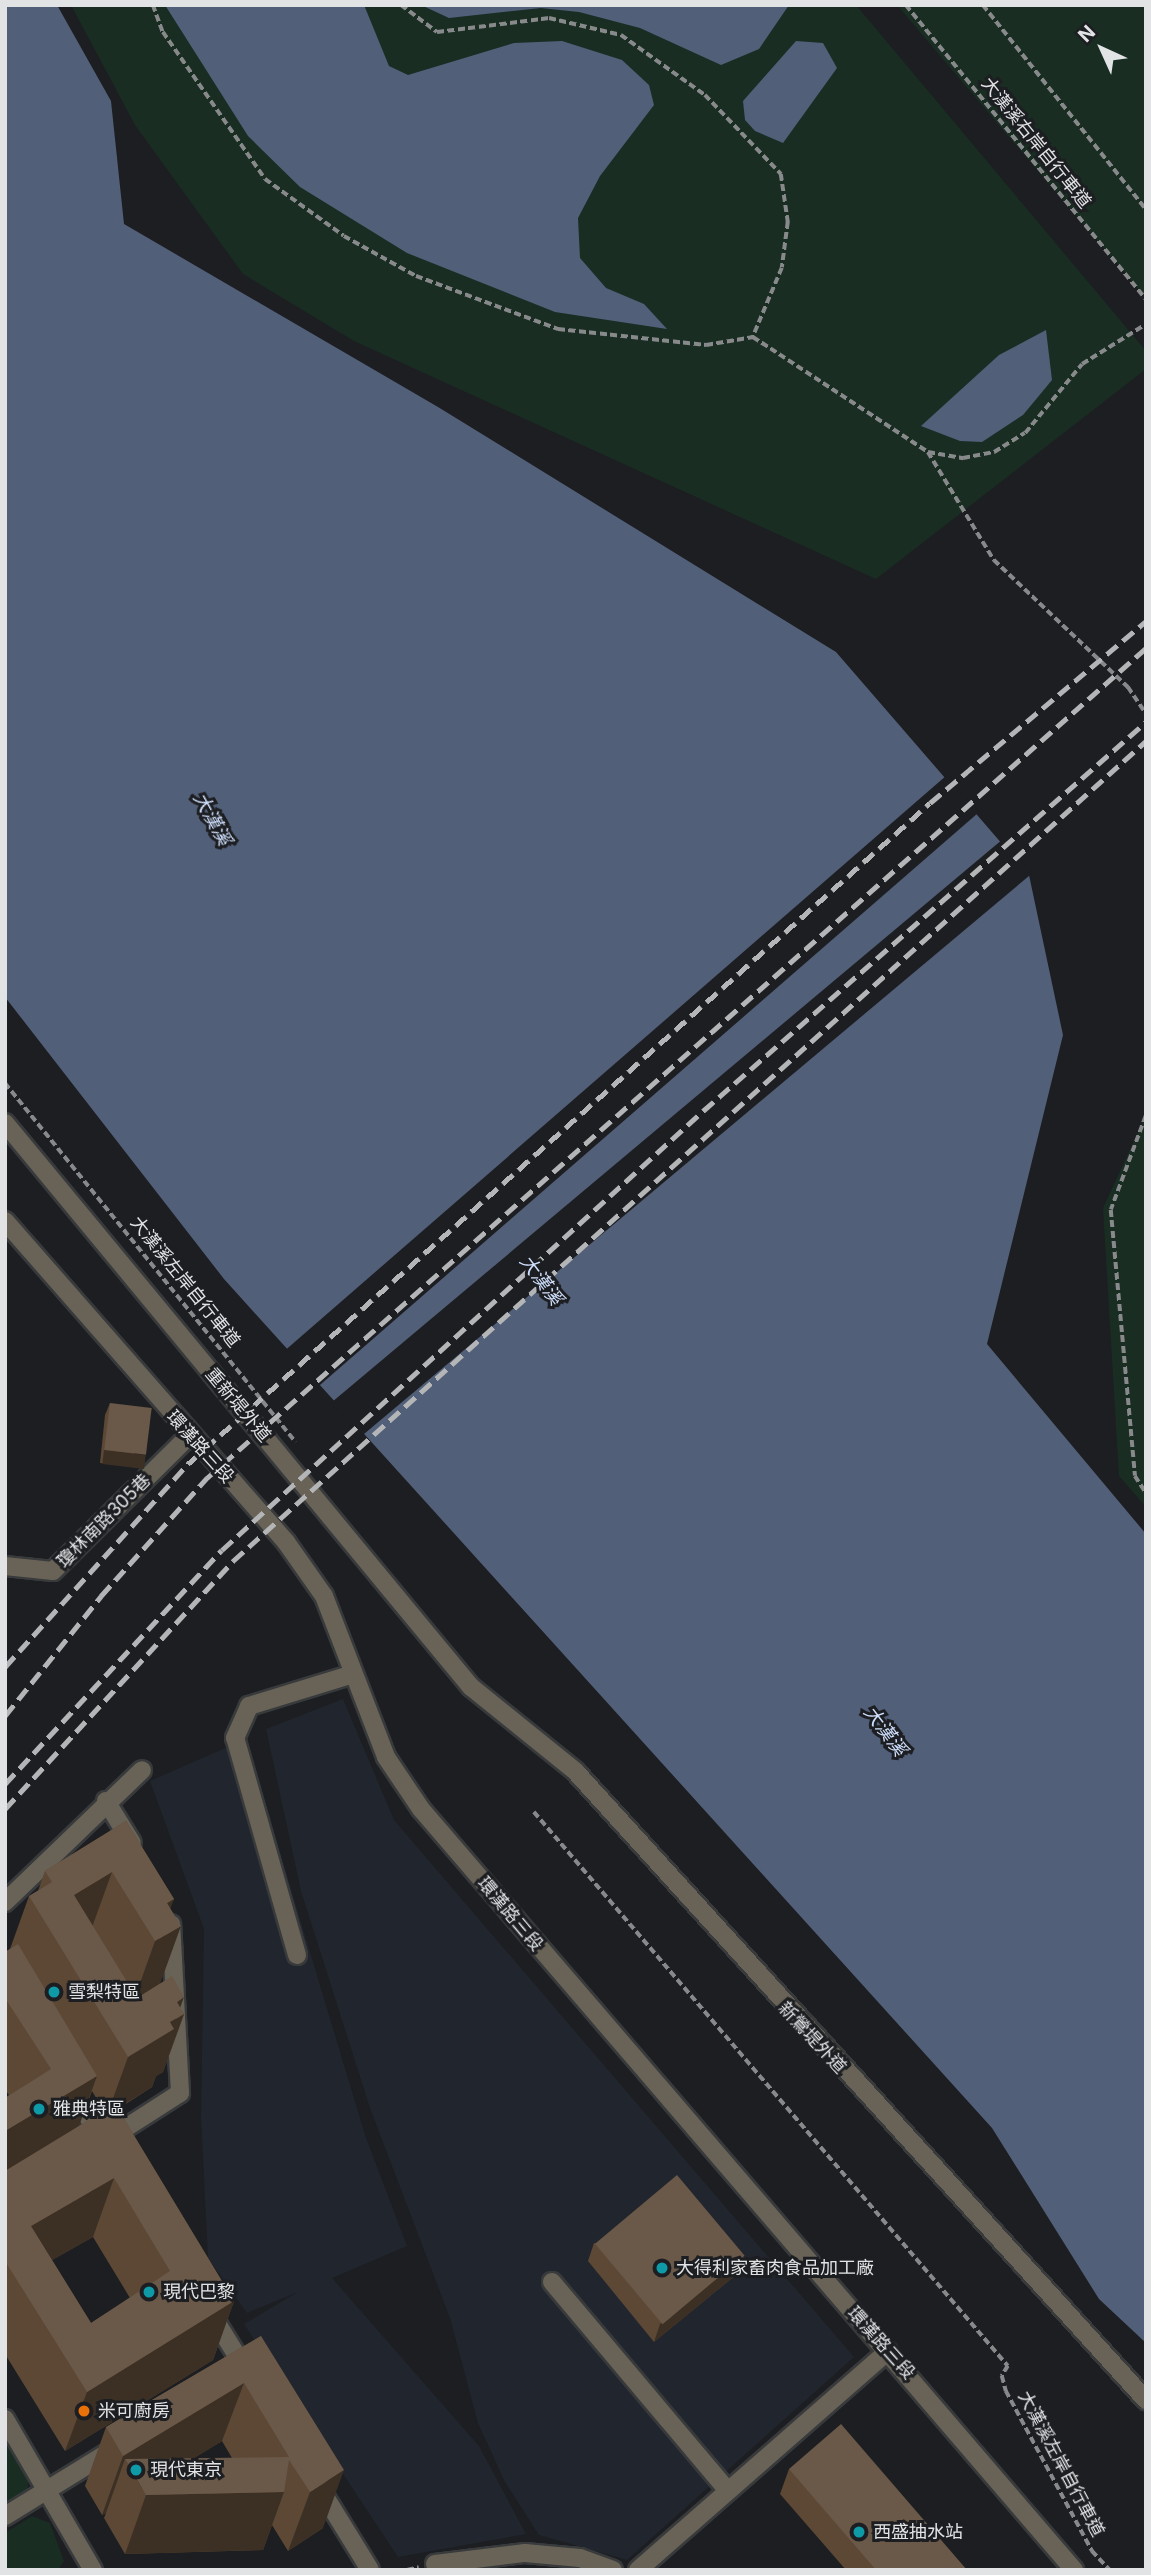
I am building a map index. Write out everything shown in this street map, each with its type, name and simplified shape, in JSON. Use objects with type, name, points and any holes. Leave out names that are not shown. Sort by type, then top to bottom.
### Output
[{"type":"street","name":"重新堤外道","points":[[5,1123],[471,1687]]},
{"type":"street","name":"環漢路三段","points":[[5,1220],[189,1436],[286,1542],[324,1596],[386,1757],[421,1809],[629,2059],[888,2351],[1074,2570]]},
{"type":"street","name":"瓊林南路305巷","points":[[5,1566],[53,1571],[189,1436]]},
{"type":"street","points":[[297,1955],[236,1738],[248,1706],[353,1674]]},
{"type":"street","name":"新鶯堤外道","points":[[471,1687],[575,1771],[1146,2400]]},
{"type":"street","points":[[5,1902],[106,1801],[142,1770]]},
{"type":"street","points":[[106,1801],[146,1865]]},
{"type":"street","points":[[81,2156],[107,2149],[180,2093],[172,1927],[163,1901]]},
{"type":"street","points":[[61,2072],[107,2149]]},
{"type":"street","points":[[552,2282],[728,2491]]},
{"type":"street","points":[[199,2296],[258,2389]]},
{"type":"street","points":[[638,2570],[888,2351]]},
{"type":"street","points":[[221,2381],[244,2366]]},
{"type":"street","points":[[5,2419],[93,2570]]},
{"type":"street","points":[[5,2516],[130,2438]]},
{"type":"street","points":[[309,2470],[370,2570]]},
{"type":"street","points":[[435,2564],[526,2553],[580,2558],[613,2570]]},
{"type":"path","points":[[153,5],[163,33],[265,179],[344,236],[416,276],[558,329],[706,345],[753,338],[928,453],[994,560],[1128,687],[1146,714]]},
{"type":"path","points":[[401,5],[437,33],[548,18],[621,35],[745,131],[781,174],[788,222],[782,268],[753,338]]},
{"type":"path","name":"大漢溪右岸自行車道","points":[[906,5],[1146,299]]},
{"type":"path","points":[[983,5],[1146,209]]},
{"type":"path","points":[[928,453],[963,458],[993,452],[1025,433],[1083,364],[1146,324]]},
{"type":"path","name":"大漢溪左岸自行車道","points":[[5,1083],[301,1448]]},
{"type":"path","points":[[1146,1116],[1111,1210],[1135,1476],[1146,1493]]},
{"type":"path","name":"大漢溪左岸自行車道","points":[[534,1812],[1008,2366],[1002,2376],[1006,2391],[1092,2551],[1110,2570]]},
{"type":"shaded area","points":[[343,1699],[394,1820],[854,2357],[627,2560],[539,2535],[505,2482],[478,2423],[450,2318],[370,2108],[301,1891],[266,1729]]},
{"type":"shaded area","points":[[246,1739],[365,2135],[407,2246],[332,2278],[479,2446],[526,2534],[398,2557],[244,2324],[298,2292],[247,2313],[208,2258],[201,2116],[204,1929],[150,1781]]},
{"type":"green space","points":[[71,5],[856,5],[1146,351],[1146,369],[876,579],[354,341],[243,274],[135,125]]},
{"type":"green space","points":[[897,5],[1146,5],[1146,298]]},
{"type":"green space","points":[[1146,1115],[1146,1507],[1119,1476],[1103,1208]]},
{"type":"green space","points":[[5,2436],[29,2475],[27,2492],[5,2505]]},
{"type":"green space","points":[[32,2516],[50,2523],[64,2561],[58,2570],[5,2570],[5,2533]]},
{"type":"water","name":"大漢溪","points":[[5,5],[57,5],[111,101],[124,224],[438,407],[836,652],[1029,875],[1063,1035],[987,1344],[1146,1534],[1146,2343],[1099,2299],[992,2128],[224,1279],[5,997]]},
{"type":"water","points":[[165,5],[364,5],[389,66],[408,75],[514,43],[562,41],[622,60],[649,85],[654,105],[600,176],[578,218],[580,258],[606,288],[644,304],[667,329],[555,312],[407,253],[300,187],[248,136]]},
{"type":"water","points":[[421,5],[789,5],[759,49],[721,65],[640,28],[579,12],[541,8],[449,18]]},
{"type":"water","points":[[796,41],[823,43],[837,68],[783,143],[755,131],[745,120],[743,101]]},
{"type":"water","points":[[1046,330],[1052,380],[1023,415],[982,442],[960,441],[921,426],[999,355]]},
{"type":"pier","points":[[947,775],[979,812],[317,1388],[284,1351]]},
{"type":"pier","points":[[1003,839],[1032,873],[360,1437],[331,1403]]},
{"type":"building","points":[[110,1403],[152,1408],[146,1455],[104,1450]]},
{"type":"building","points":[[126,1821],[174,1899],[167,1903],[181,1926],[155,1941],[112,1872],[74,1895],[137,1998],[172,1976],[184,1997],[177,2002],[184,2014],[170,2022],[174,2029],[128,2057],[29,1896],[52,1882],[45,1871]]},
{"type":"building","points":[[18,1944],[97,2076],[5,2131],[5,2098],[51,2069],[5,1998],[5,1952]]},
{"type":"building","points":[[115,2104],[234,2301],[87,2392],[5,2261],[5,2171]],"holes":[[[114,2178],[170,2271],[91,2323],[31,2226]]]},
{"type":"building","name":"大得利家畜肉食品加工廠","points":[[677,2175],[744,2255],[663,2324],[595,2244]]},
{"type":"building","points":[[261,2336],[344,2470],[310,2492],[289,2460],[284,2492],[146,2495],[125,2459],[289,2457],[244,2383],[123,2456],[106,2427]]},
{"type":"building","points":[[841,2424],[967,2570],[876,2570],[789,2469]]},
{"type":"railway","points":[[5,1667],[189,1463],[930,803],[1146,621]]},
{"type":"railway","points":[[5,1716],[101,1596],[207,1478],[1146,648]]},
{"type":"railway","points":[[5,1784],[222,1550],[703,1111],[1146,722]]},
{"type":"railway","points":[[5,1809],[233,1561],[1146,741]]},
{"type":"place","name":"雪梨特區","points":[[54,1992]]},
{"type":"place","name":"雅典特區","points":[[39,2109]]},
{"type":"place","name":"大得利家畜肉食品加工廠","points":[[662,2268]]},
{"type":"place","name":"現代巴黎","points":[[149,2292]]},
{"type":"place","name":"米可廚房","points":[[84,2411]]},
{"type":"place","name":"現代東京","points":[[136,2470]]},
{"type":"place","name":"西盛抽水站","points":[[859,2532]]}]
